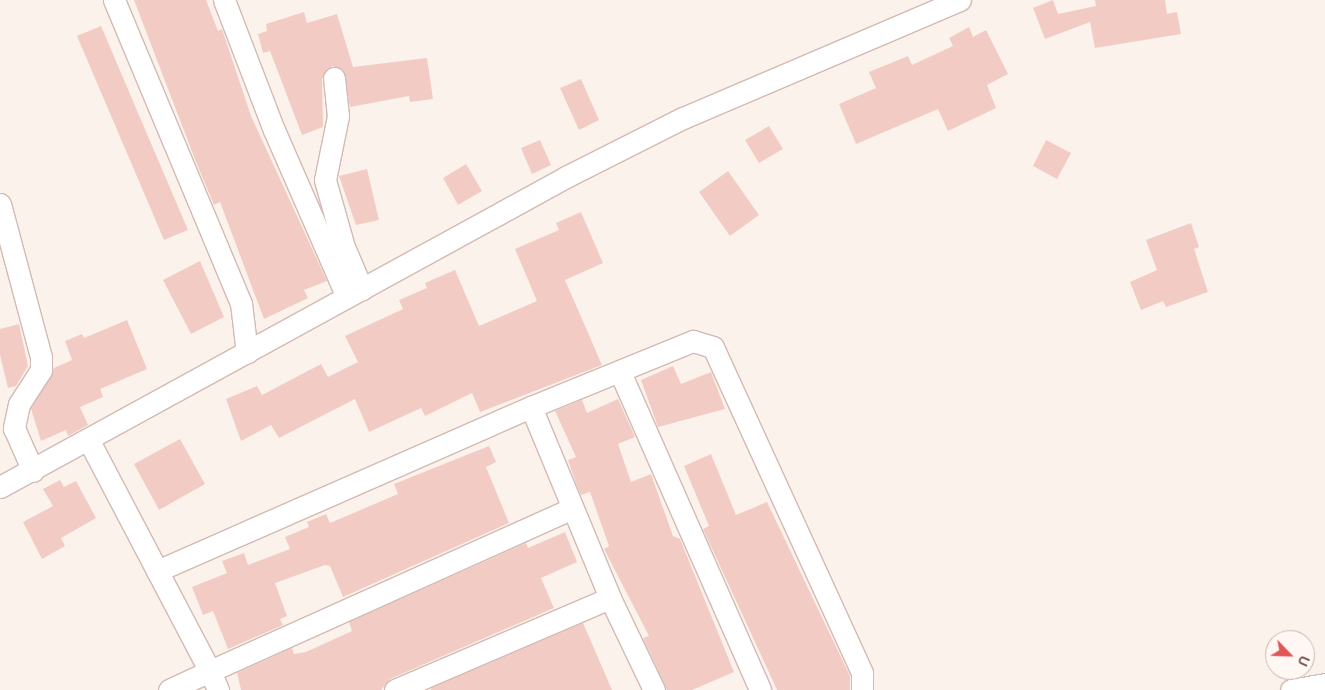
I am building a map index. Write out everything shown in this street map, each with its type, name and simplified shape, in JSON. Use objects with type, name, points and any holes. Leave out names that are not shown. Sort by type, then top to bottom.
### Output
[{"type":"street","points":[[114,0],[232,281],[244,317],[247,353]]},
{"type":"street","points":[[224,0],[274,130],[355,293]]},
{"type":"street","points":[[0,487],[89,441],[355,293],[682,118],[960,0]]},
{"type":"street","points":[[334,78],[338,116],[326,180],[355,293]]},
{"type":"street","points":[[0,204],[41,358],[39,376],[19,404],[14,428],[33,471]]},
{"type":"street","points":[[157,571],[532,407],[693,341],[713,347],[862,673],[862,690]]},
{"type":"street","points":[[620,372],[641,411],[760,690]]},
{"type":"street","points":[[532,407],[572,508],[649,688]]},
{"type":"street","points":[[89,441],[214,681]]},
{"type":"street","points":[[169,690],[214,681],[572,508]]},
{"type":"street","points":[[395,690],[610,598]]},
{"type":"street","points":[[1291,690],[1325,684]]},
{"type":"building","points":[[134,0],[206,0],[218,31],[222,29],[251,116],[327,281],[304,290],[308,298],[264,319],[220,202],[214,205],[196,162]]},
{"type":"building","points":[[1053,0],[1058,14],[1096,6],[1095,0],[1165,0],[1167,14],[1177,12],[1181,34],[1095,48],[1090,22],[1045,39],[1033,8]]},
{"type":"building","points":[[304,12],[307,23],[337,14],[353,67],[427,58],[433,99],[410,102],[409,96],[350,107],[344,71],[332,66],[322,79],[323,127],[302,135],[270,51],[263,53],[258,34],[267,31],[266,24]]},
{"type":"building","points":[[101,26],[188,230],[164,240],[77,36]]},
{"type":"building","points":[[969,27],[973,37],[986,30],[1008,74],[987,85],[996,108],[948,131],[938,109],[856,144],[839,104],[876,88],[869,72],[908,56],[912,65],[953,46],[949,38]]},
{"type":"building","points":[[581,79],[599,120],[579,130],[560,88]]},
{"type":"building","points":[[769,126],[783,149],[759,163],[745,140]]},
{"type":"building","points":[[540,140],[551,165],[532,174],[521,148]]},
{"type":"building","points":[[1046,140],[1071,153],[1057,179],[1033,166]]},
{"type":"building","points":[[466,164],[482,191],[458,205],[443,178]]},
{"type":"building","points":[[367,169],[379,220],[356,225],[339,176]]},
{"type":"building","points":[[728,171],[759,215],[730,236],[699,192]]},
{"type":"building","points":[[581,212],[603,263],[565,280],[602,365],[480,412],[472,393],[425,416],[421,408],[369,432],[355,399],[279,438],[271,425],[241,441],[226,399],[257,386],[262,395],[321,364],[328,377],[358,362],[345,336],[403,309],[399,300],[427,288],[425,283],[455,270],[479,326],[537,301],[515,249],[559,230],[556,223]]},
{"type":"building","points":[[1191,223],[1199,247],[1194,249],[1208,292],[1166,307],[1163,301],[1141,310],[1130,282],[1157,270],[1146,240]]},
{"type":"building","points":[[200,261],[224,317],[191,334],[163,280]]},
{"type":"building","points":[[127,320],[147,369],[100,389],[103,397],[80,407],[88,425],[68,436],[66,430],[41,441],[31,409],[54,368],[72,360],[65,341],[82,334],[84,338]]},
{"type":"building","points":[[19,324],[28,366],[16,386],[8,388],[0,355],[0,329]]},
{"type":"building","points":[[673,366],[681,384],[711,372],[725,409],[658,427],[641,380]]},
{"type":"building","points":[[618,399],[635,437],[618,444],[631,482],[651,474],[673,536],[680,539],[734,672],[692,690],[667,690],[643,638],[649,636],[604,549],[609,546],[590,492],[581,495],[577,486],[568,460],[576,457],[555,411],[582,400],[587,413]]},
{"type":"building","points":[[180,439],[205,484],[159,510],[134,464]]},
{"type":"building","points":[[489,446],[496,462],[486,467],[509,523],[343,597],[330,566],[325,565],[275,583],[287,616],[280,619],[283,625],[228,649],[213,611],[203,615],[192,587],[227,573],[222,561],[244,553],[248,565],[290,549],[285,537],[309,527],[307,522],[326,514],[330,523],[398,494],[394,484]]},
{"type":"building","points":[[711,454],[736,515],[767,502],[850,676],[850,690],[777,690],[703,529],[709,526],[684,466]]},
{"type":"building","points":[[60,480],[64,487],[76,481],[96,518],[61,538],[65,546],[42,559],[23,522],[53,506],[43,489]]},
{"type":"building","points":[[565,532],[577,562],[541,578],[554,608],[390,679],[381,690],[241,690],[237,673],[292,648],[294,654],[306,652],[352,631],[349,622],[526,543],[528,548]]},
{"type":"building","points":[[583,623],[612,690],[431,690],[431,688]]}]
